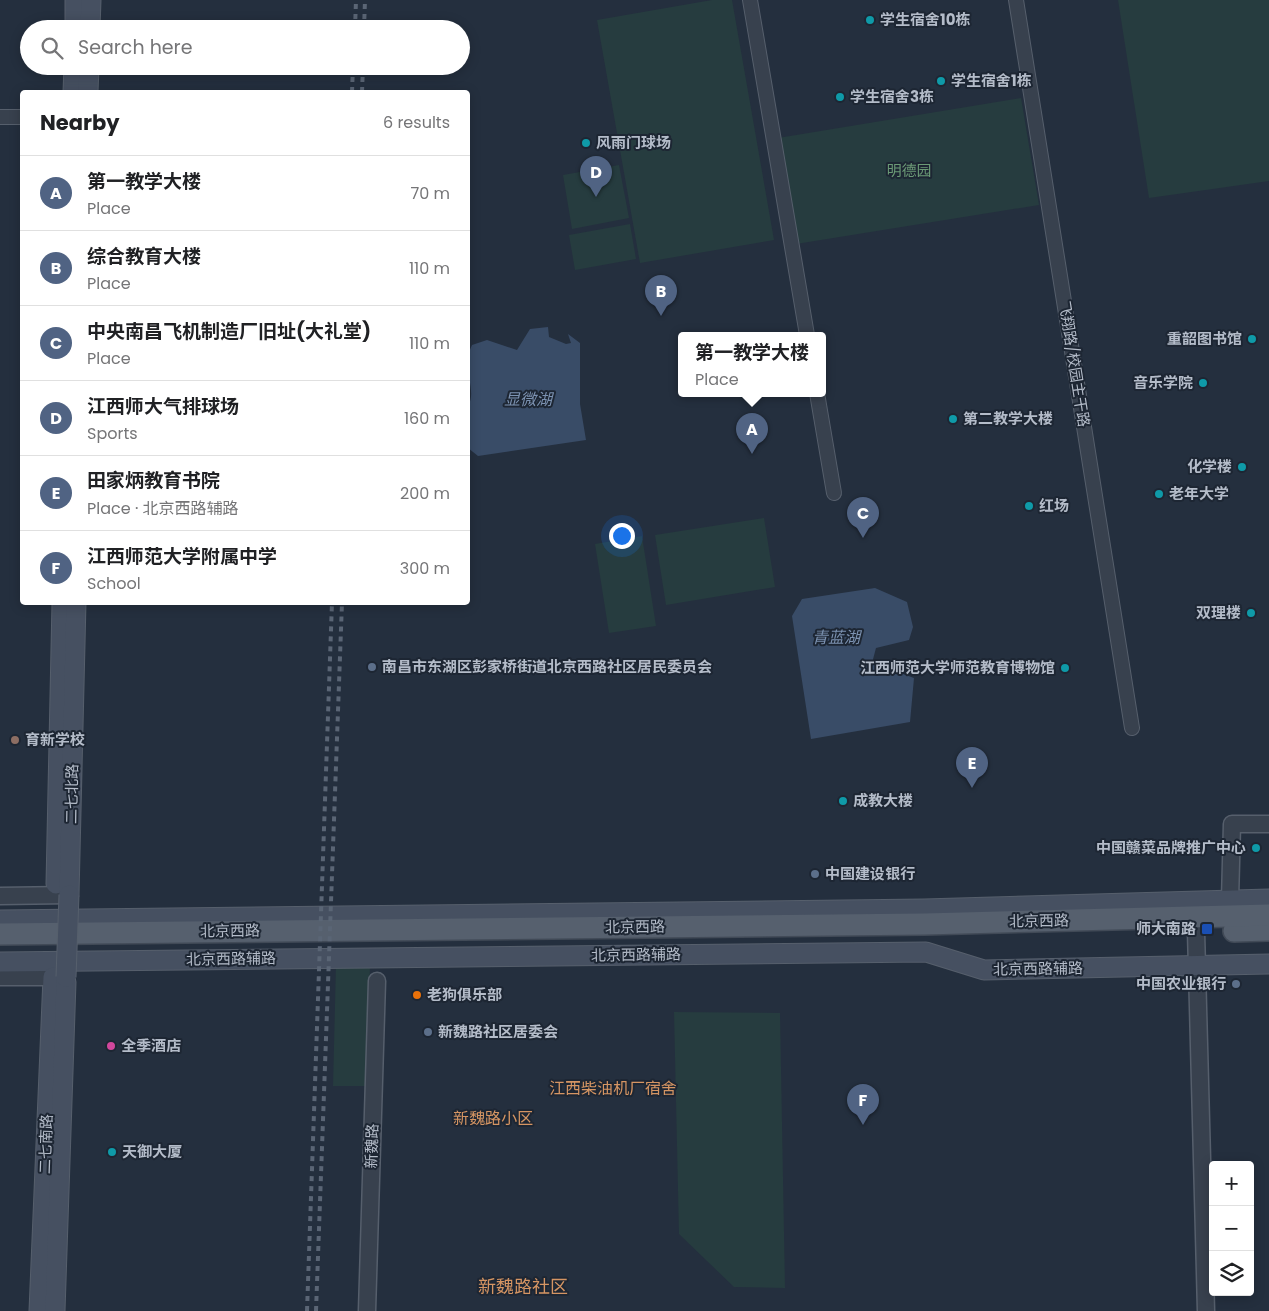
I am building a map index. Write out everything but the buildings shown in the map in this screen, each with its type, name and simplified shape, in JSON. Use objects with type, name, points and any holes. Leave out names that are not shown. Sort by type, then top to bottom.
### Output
[{"type":"main road","points":[[75,20],[76,0]]},
{"type":"main road","points":[[90,20],[91,0]]},
{"type":"main road","points":[[73,90],[74,75]]},
{"type":"main road","points":[[88,90],[89,75]]},
{"type":"main road","name":"二七北路","points":[[62,605],[63,895]]},
{"type":"main road","name":"二七北路","points":[[63,895],[76,605]]},
{"type":"main road","points":[[60,977],[63,895]]},
{"type":"main road","points":[[0,920],[924,909],[1269,899]]},
{"type":"main road","name":"北京西路","points":[[0,934],[925,924],[1269,915]]},
{"type":"main road","name":"北京西路","points":[[0,947],[1269,930]]},
{"type":"main road","name":"北京西路辅路","points":[[0,962],[926,952],[984,970],[1269,964]]},
{"type":"main road","name":"二七南路","points":[[39,1311],[60,977]]},
{"type":"main road","name":"二七南路","points":[[55,1311],[60,977]]},
{"type":"street","points":[[750,0],[806,332]]},
{"type":"street","name":"飞翔路/校园主干路","points":[[1016,0],[1132,728]]},
{"type":"street","points":[[0,117],[20,117]]},
{"type":"street","points":[[818,397],[834,493]]},
{"type":"street","points":[[1230,900],[1232,824],[1269,824]]},
{"type":"street","points":[[0,896],[63,895]]},
{"type":"street","points":[[1196,931],[1206,1311]]},
{"type":"street","points":[[0,977],[60,977]]},
{"type":"street","name":"新魏路","points":[[367,1311],[377,981]]},
{"type":"green space","points":[[712,0],[732,0],[774,240],[640,263],[597,20]]},
{"type":"green space","points":[[1118,0],[1269,0],[1269,181],[1149,198]]},
{"type":"green space","name":"明德园","points":[[1021,98],[1039,205],[796,244],[778,138]]},
{"type":"green space","points":[[619,165],[629,218],[572,229],[563,175]]},
{"type":"green space","points":[[630,224],[636,259],[575,270],[569,235]]},
{"type":"green space","points":[[764,518],[775,587],[666,605],[655,535]]},
{"type":"green space","points":[[642,536],[656,626],[609,633],[595,544]]},
{"type":"green space","points":[[336,964],[370,965],[367,1086],[333,1086]]},
{"type":"green space","points":[[674,1012],[780,1013],[785,1288],[734,1287],[679,1234]]},
{"type":"water","name":"显微湖","points":[[548,327],[549,337],[566,344],[571,343],[568,334],[580,343],[580,404],[586,440],[478,456],[470,450],[470,351],[472,345],[487,340],[517,350],[530,329]]},
{"type":"water","name":"青蓝湖","points":[[875,588],[907,602],[913,627],[909,640],[876,648],[872,663],[914,678],[910,722],[811,739],[792,616],[802,599]]},
{"type":"railway","points":[[355,20],[356,0]]},
{"type":"railway","points":[[364,20],[365,0]]},
{"type":"railway","points":[[352,90],[353,75]]},
{"type":"railway","points":[[362,90],[363,75]]},
{"type":"railway","points":[[307,1311],[332,605]]},
{"type":"railway","points":[[316,1311],[342,605]]},
{"type":"place","name":"学生宿舍10栋","points":[[870,20]]},
{"type":"place","name":"学生宿舍1栋","points":[[941,81]]},
{"type":"place","name":"学生宿舍3栋","points":[[840,97]]},
{"type":"place","name":"风雨门球场","points":[[586,143]]},
{"type":"place","name":"江西师大气排球场","points":[[596,197]]},
{"type":"place","name":"综合教育大楼","points":[[661,316]]},
{"type":"place","name":"重韶图书馆","points":[[1252,339]]},
{"type":"place","name":"音乐学院","points":[[1203,383]]},
{"type":"place","name":"第二教学大楼","points":[[953,419]]},
{"type":"place","name":"第一教学大楼","points":[[752,454]]},
{"type":"place","name":"化学楼","points":[[1242,467]]},
{"type":"place","name":"老年大学","points":[[1159,494]]},
{"type":"place","name":"红场","points":[[1029,506]]},
{"type":"place","name":"中央南昌飞机制造厂旧址(大礼堂)","points":[[863,538]]},
{"type":"place","name":"双理楼","points":[[1251,613]]},
{"type":"place","name":"南昌市东湖区彭家桥街道北京西路社区居民委员会","points":[[372,667]]},
{"type":"place","name":"江西师范大学师范教育博物馆","points":[[1065,668]]},
{"type":"place","name":"育新学校","points":[[15,740]]},
{"type":"place","name":"田家炳教育书院","points":[[972,788]]},
{"type":"place","name":"成教大楼","points":[[843,801]]},
{"type":"place","name":"中国赣菜品牌推广中心","points":[[1256,848]]},
{"type":"place","name":"中国建设银行","points":[[815,874]]},
{"type":"place","name":"师大南路","points":[[1207,929]]},
{"type":"place","name":"中国农业银行","points":[[1236,984]]},
{"type":"place","name":"老狗俱乐部","points":[[417,995]]},
{"type":"place","name":"新魏路社区居委会","points":[[428,1032]]},
{"type":"place","name":"全季酒店","points":[[111,1046]]},
{"type":"place","name":"江西师范大学附属中学","points":[[863,1125]]},
{"type":"place","name":"天御大厦","points":[[112,1152]]},
{"type":"district","name":"江西柴油机厂宿舍","points":[[613,1088]]},
{"type":"district","name":"新魏路小区","points":[[493,1118]]},
{"type":"district","name":"新魏路社区","points":[[523,1287]]}]
